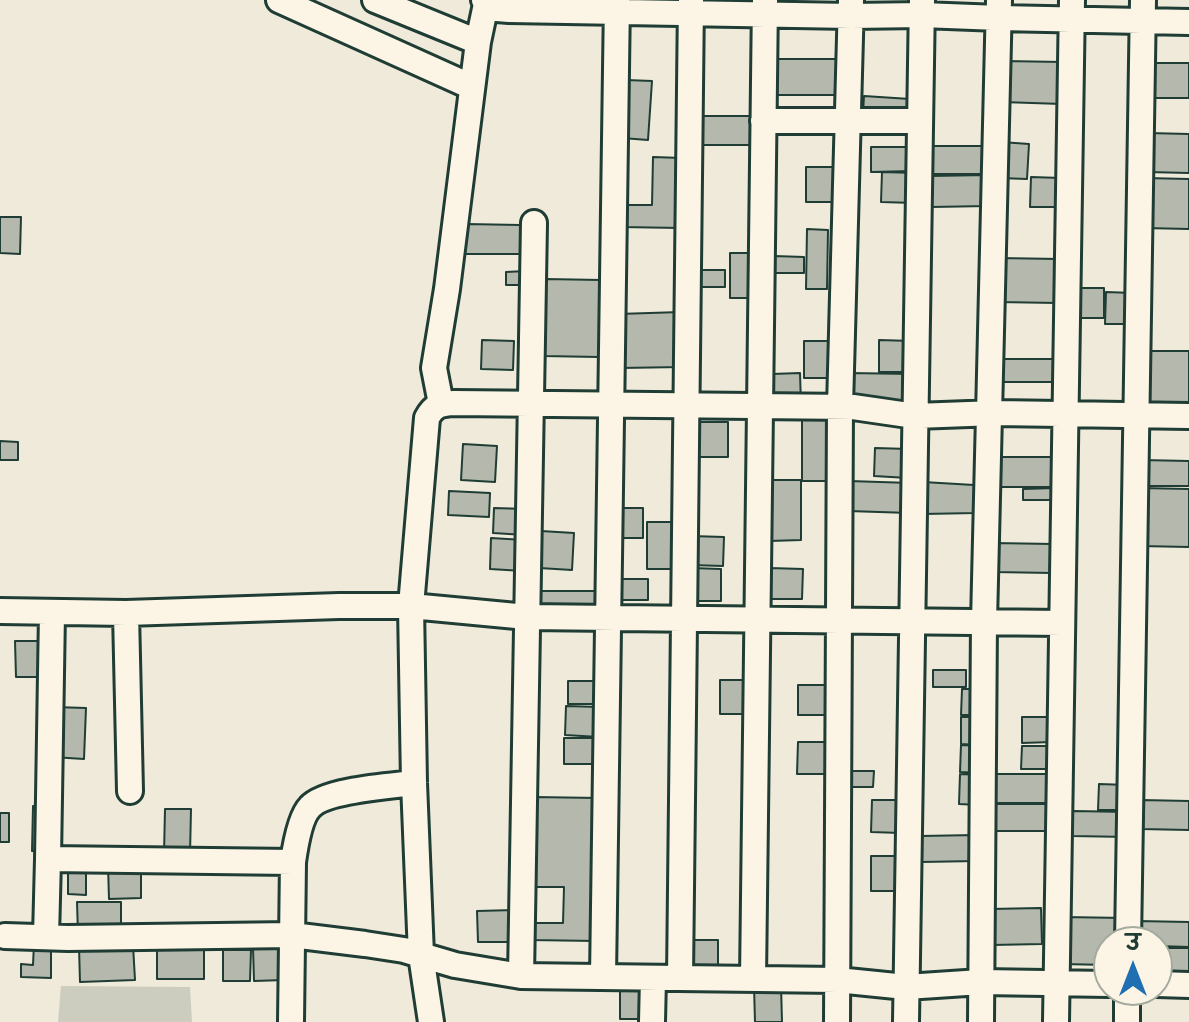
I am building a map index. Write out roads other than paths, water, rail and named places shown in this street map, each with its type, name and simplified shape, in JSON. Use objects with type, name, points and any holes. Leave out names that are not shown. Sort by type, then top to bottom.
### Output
[{"type":"street","points":[[279,0],[472,87]]},
{"type":"street","points":[[375,0],[478,42]]},
{"type":"street","points":[[441,404],[434,368],[485,2],[497,9],[509,10],[617,6],[1142,10],[1189,22]]},
{"type":"street","points":[[603,977],[617,6]]},
{"type":"street","points":[[680,978],[690,7]]},
{"type":"street","points":[[753,979],[765,7]]},
{"type":"street","points":[[906,1022],[922,7]]},
{"type":"street","points":[[837,1022],[840,407],[851,8]]},
{"type":"street","points":[[981,1022],[984,622],[999,9]]},
{"type":"street","points":[[1056,1022],[1072,10]]},
{"type":"street","points":[[1128,926],[1142,10]]},
{"type":"street","points":[[763,121],[919,121]]},
{"type":"street","points":[[521,976],[534,223]]},
{"type":"street","points":[[431,1022],[421,955],[411,606],[427,418],[432,409],[441,404],[686,405],[840,407],[915,416],[988,413],[1189,416]]},
{"type":"street","points":[[0,611],[126,613],[411,606],[527,617],[1062,623]]},
{"type":"street","points":[[46,937],[52,612]]},
{"type":"street","points":[[126,613],[130,791]]},
{"type":"street","points":[[291,1022],[293,862],[308,808],[328,796],[414,783]]},
{"type":"street","points":[[48,859],[293,862]]},
{"type":"street","points":[[5,936],[292,935],[365,944],[455,965],[521,976],[837,980],[906,987],[981,982],[1093,984]]},
{"type":"street","points":[[652,1022],[653,978]]}]
